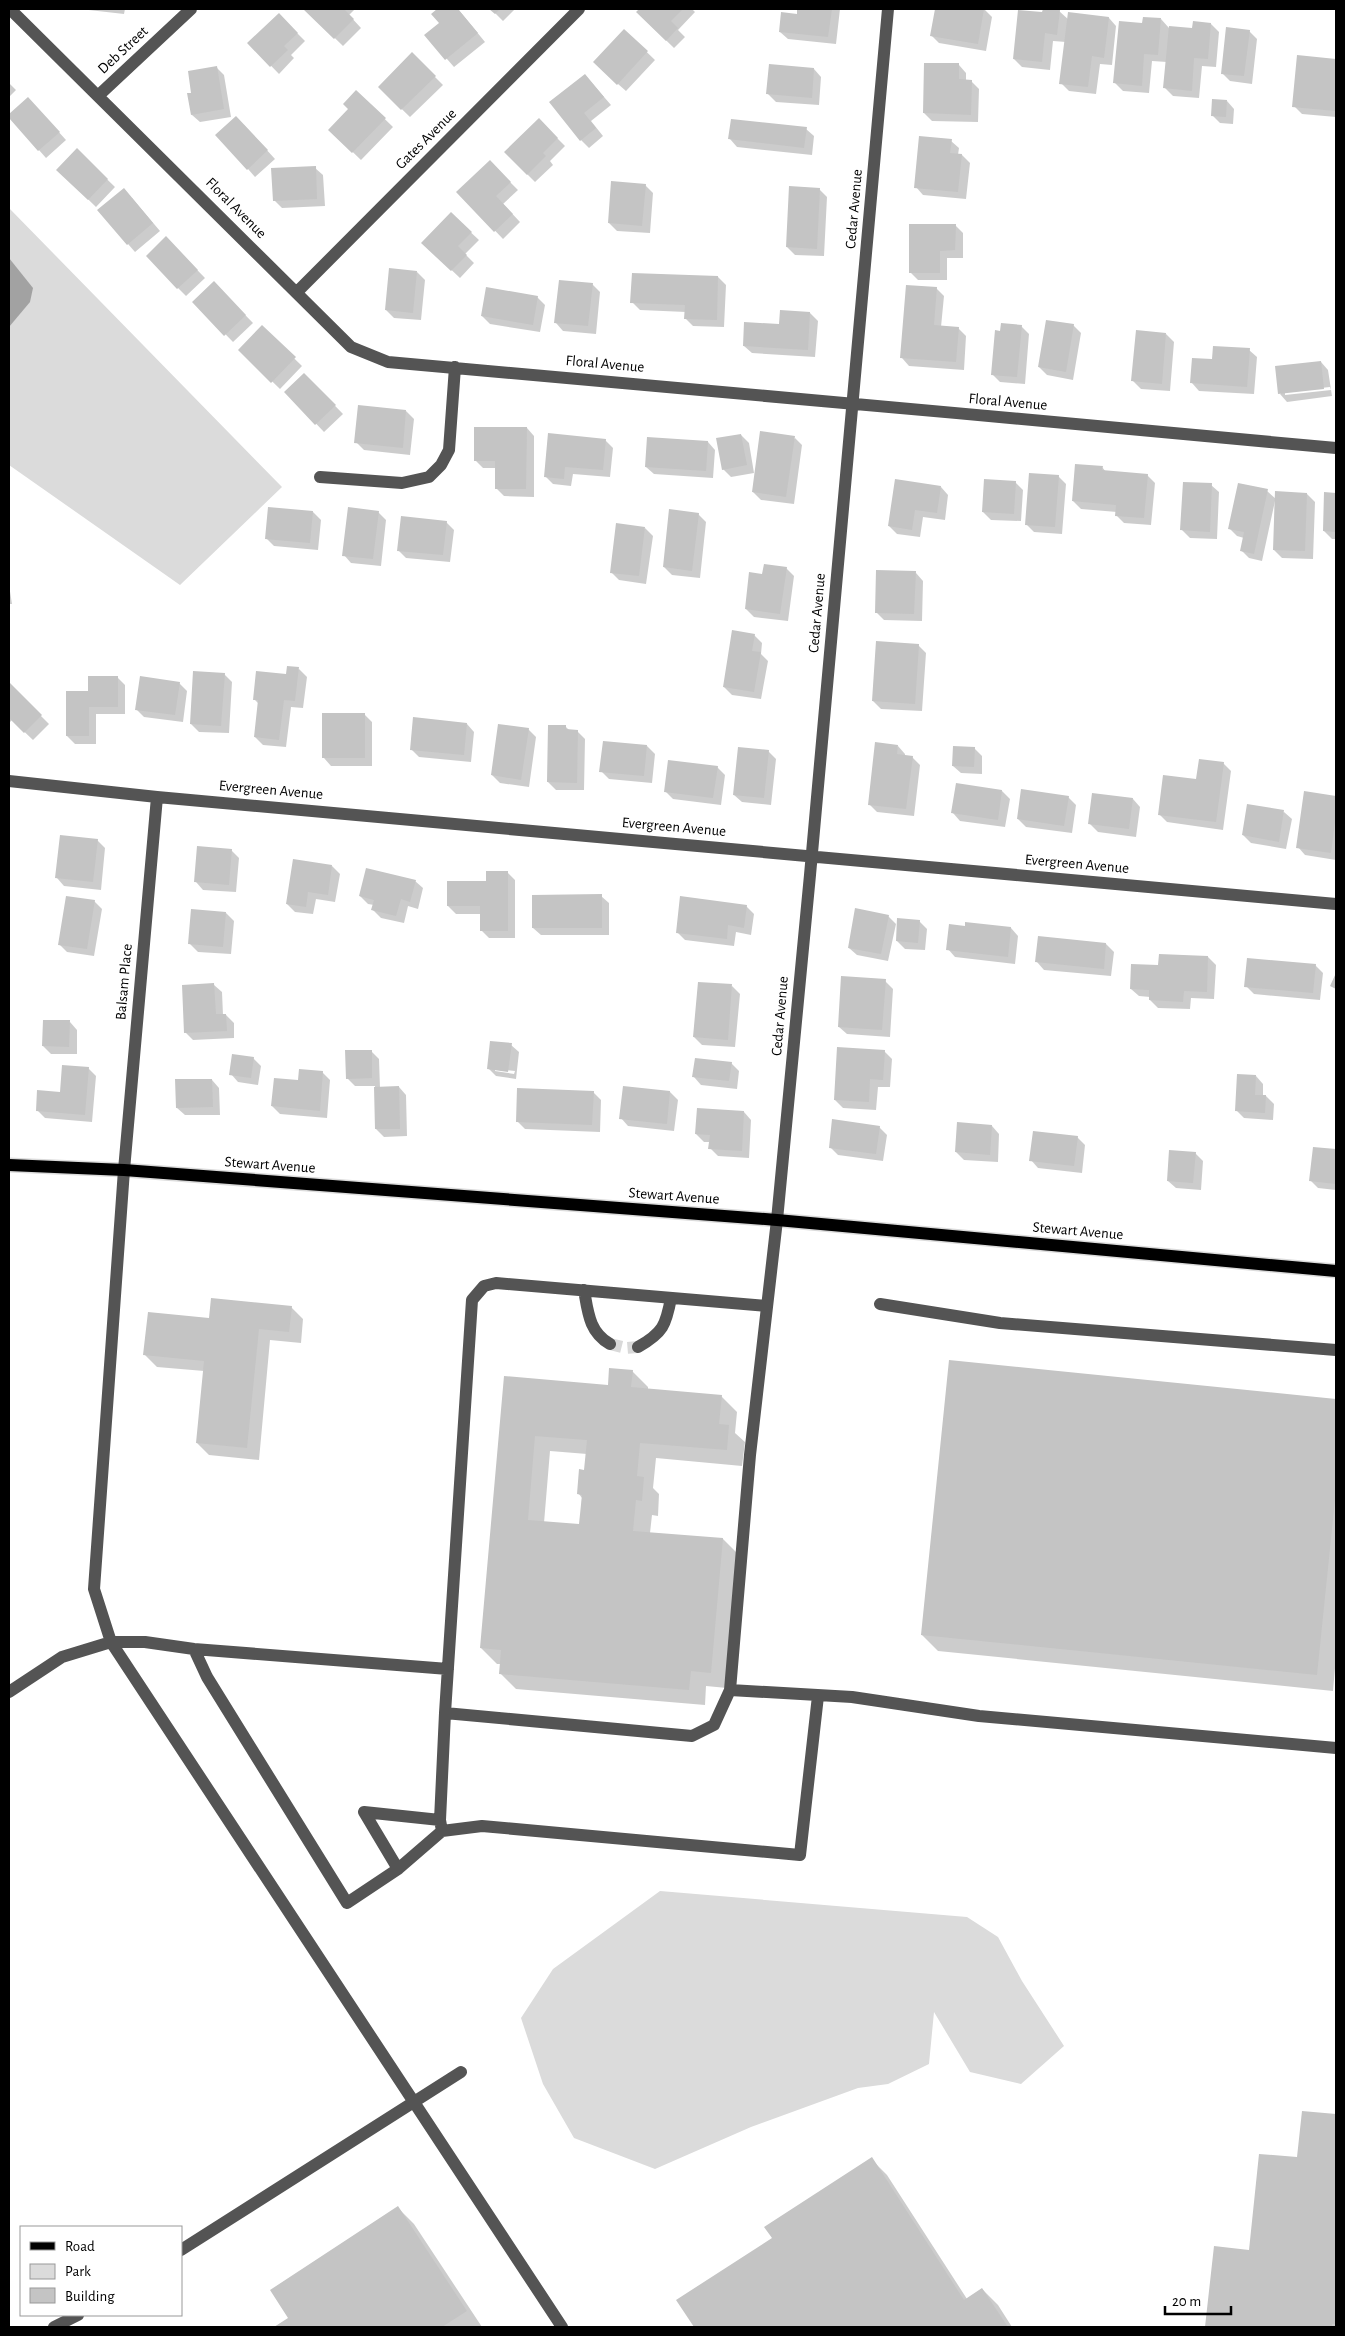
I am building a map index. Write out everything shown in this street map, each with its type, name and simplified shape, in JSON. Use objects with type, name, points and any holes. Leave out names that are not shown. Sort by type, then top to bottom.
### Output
[{"type":"main road","name":"Stewart Avenue","points":[[9,1165],[124,1170],[777,1220],[1336,1271]]},
{"type":"street","name":"Floral Avenue","points":[[10,9],[99,95],[351,347],[388,362],[686,387],[1336,448]]},
{"type":"street","name":"Deb Street","points":[[99,95],[191,9]]},
{"type":"street","name":"Gates Avenue","points":[[297,292],[579,9]]},
{"type":"street","name":"Cedar Avenue","points":[[445,1713],[692,1736],[714,1725],[730,1690],[750,1455],[777,1220],[812,856],[888,9]]},
{"type":"street","points":[[320,477],[402,483],[429,476],[442,465],[449,450],[455,367]]},
{"type":"street","name":"Evergreen Avenue","points":[[9,781],[158,797],[1336,904]]},
{"type":"street","name":"Balsam Place","points":[[158,797],[124,1170],[94,1589],[111,1642],[562,2327]]},
{"type":"street","points":[[194,1649],[207,1678],[347,1903],[398,1869],[441,1825],[445,1713],[472,1300],[484,1286],[496,1282],[767,1306]]},
{"type":"street","points":[[584,1290],[590,1323],[601,1339],[610,1344]]},
{"type":"street","points":[[638,1347],[660,1332],[666,1321],[671,1298]]},
{"type":"street","points":[[880,1304],[1000,1323],[1336,1350]]},
{"type":"street","points":[[9,1692],[62,1658],[111,1642],[145,1642],[194,1649],[448,1669]]},
{"type":"street","points":[[730,1690],[852,1697],[979,1716],[1336,1748]]},
{"type":"street","points":[[398,1869],[364,1812],[441,1825],[482,1826],[800,1855],[818,1696]]},
{"type":"street","points":[[182,2249],[461,2072]]},
{"type":"street","points":[[54,2327],[76,2316]]},
{"type":"green space","points":[[9,208],[282,487],[180,585],[9,465]]},
{"type":"green space","points":[[660,1891],[967,1917],[998,1937],[1022,1981],[1064,2046],[1021,2084],[970,2072],[934,2012],[929,2064],[888,2084],[858,2088],[751,2127],[655,2169],[574,2138],[543,2084],[521,2018],[553,1969]]},
{"type":"shaded area","points":[[9,258],[33,288],[30,302],[9,327]]},
{"type":"building","points":[[303,9],[344,9],[354,19],[334,39]]},
{"type":"building","points":[[437,9],[458,9],[478,33],[445,60],[424,35],[439,23],[431,14]]},
{"type":"building","points":[[489,9],[500,9],[495,14]]},
{"type":"building","points":[[639,9],[683,9],[671,21],[678,28],[666,41],[636,12]]},
{"type":"building","points":[[797,9],[832,9],[828,37],[779,32],[781,12],[797,14]]},
{"type":"building","points":[[935,9],[984,9],[978,44],[930,36]]},
{"type":"building","points":[[1043,9],[1060,10],[1057,35],[1045,33],[1042,62],[1013,59],[1018,10],[1042,12]]},
{"type":"building","points":[[1068,12],[1109,17],[1104,58],[1092,56],[1088,87],[1059,84]]},
{"type":"building","points":[[279,13],[298,33],[284,46],[288,50],[270,67],[247,43]]},
{"type":"building","points":[[1143,17],[1161,18],[1158,55],[1144,54],[1142,86],[1113,83],[1119,21],[1142,23]]},
{"type":"building","points":[[1193,21],[1211,23],[1208,59],[1194,58],[1192,91],[1163,88],[1169,26],[1192,28]]},
{"type":"building","points":[[1226,27],[1250,30],[1244,76],[1221,74]]},
{"type":"building","points":[[624,29],[648,51],[617,85],[593,62]]},
{"type":"building","points":[[412,52],[436,76],[401,110],[378,87]]},
{"type":"building","points":[[1297,55],[1336,59],[1336,111],[1292,107]]},
{"type":"building","points":[[924,63],[959,63],[959,79],[972,80],[971,115],[923,113]]},
{"type":"building","points":[[769,64],[814,68],[812,98],[766,94]]},
{"type":"building","points":[[217,66],[224,109],[191,115],[187,93],[191,93],[188,71]]},
{"type":"building","points":[[585,74],[604,97],[584,113],[596,128],[580,141],[549,102]]},
{"type":"building","points":[[356,90],[386,118],[352,153],[328,130],[348,109],[343,104]]},
{"type":"building","points":[[28,97],[60,132],[38,151],[9,118],[9,114]]},
{"type":"building","points":[[1212,99],[1227,100],[1226,117],[1211,116]]},
{"type":"building","points":[[236,116],[268,150],[247,170],[215,135]]},
{"type":"building","points":[[539,118],[558,138],[543,153],[546,156],[527,175],[504,152]]},
{"type":"building","points":[[731,119],[807,127],[804,148],[728,139]]},
{"type":"building","points":[[919,136],[952,139],[950,153],[962,154],[958,192],[914,188]]},
{"type":"building","points":[[77,148],[108,179],[88,200],[56,170]]},
{"type":"building","points":[[490,160],[511,182],[496,196],[513,214],[494,232],[456,192]]},
{"type":"building","points":[[316,166],[317,199],[273,201],[271,168]]},
{"type":"building","points":[[611,181],[646,184],[642,226],[608,223]]},
{"type":"building","points":[[789,186],[820,188],[817,249],[786,247]]},
{"type":"building","points":[[124,188],[153,223],[127,245],[97,210]]},
{"type":"building","points":[[451,212],[472,232],[458,246],[467,255],[451,271],[421,243]]},
{"type":"building","points":[[909,224],[956,224],[955,250],[940,251],[940,273],[909,273]]},
{"type":"building","points":[[166,236],[198,270],[177,289],[146,256]]},
{"type":"building","points":[[389,268],[417,271],[413,313],[385,310]]},
{"type":"building","points":[[632,273],[718,276],[717,320],[684,319],[685,305],[630,303]]},
{"type":"building","points":[[559,280],[593,283],[588,326],[554,323]]},
{"type":"building","points":[[214,281],[246,315],[224,336],[192,302]]},
{"type":"building","points":[[906,285],[937,287],[934,325],[959,327],[956,362],[900,358]]},
{"type":"building","points":[[486,287],[538,296],[533,325],[481,316]]},
{"type":"building","points":[[780,310],[810,312],[808,350],[743,346],[744,322],[779,324]]},
{"type":"building","points":[[1046,320],[1074,324],[1066,372],[1038,367]]},
{"type":"building","points":[[1001,323],[1022,325],[1017,377],[991,375],[995,330],[1000,331]]},
{"type":"building","points":[[262,325],[296,357],[271,383],[238,350]]},
{"type":"building","points":[[1136,330],[1166,333],[1162,384],[1131,381]]},
{"type":"building","points":[[1213,346],[1250,348],[1247,387],[1190,383],[1192,358],[1212,359]]},
{"type":"building","points":[[1321,361],[1324,389],[1278,394],[1275,366]]},
{"type":"building","points":[[304,373],[336,405],[315,425],[284,392]]},
{"type":"building","points":[[358,405],[406,410],[403,448],[354,443]]},
{"type":"building","points":[[474,427],[527,427],[526,489],[495,489],[495,461],[474,461]]},
{"type":"building","points":[[760,431],[795,436],[786,497],[752,492]]},
{"type":"building","points":[[548,433],[606,439],[603,470],[565,467],[564,479],[544,477]]},
{"type":"building","points":[[741,434],[747,465],[722,470],[716,438]]},
{"type":"building","points":[[647,437],[708,441],[706,471],[645,467]]},
{"type":"building","points":[[1075,464],[1103,466],[1102,470],[1148,474],[1144,518],[1115,516],[1116,505],[1072,501]]},
{"type":"building","points":[[1029,473],[1059,475],[1055,527],[1025,525]]},
{"type":"building","points":[[895,479],[941,486],[937,513],[915,510],[912,530],[888,526]]},
{"type":"building","points":[[984,479],[1016,481],[1014,514],[982,512]]},
{"type":"building","points":[[1183,482],[1212,483],[1210,532],[1180,530]]},
{"type":"building","points":[[1238,483],[1268,489],[1254,554],[1240,551],[1244,532],[1228,529]]},
{"type":"building","points":[[1275,491],[1307,493],[1305,551],[1273,550]]},
{"type":"building","points":[[1324,492],[1336,493],[1336,532],[1323,531]]},
{"type":"building","points":[[268,507],[313,511],[310,543],[265,539]]},
{"type":"building","points":[[348,507],[379,511],[373,559],[342,556]]},
{"type":"building","points":[[669,509],[699,513],[692,571],[663,567]]},
{"type":"building","points":[[401,516],[447,521],[443,555],[397,551]]},
{"type":"building","points":[[616,523],[645,527],[639,576],[610,573]]},
{"type":"building","points":[[764,564],[787,567],[780,614],[745,609],[749,572],[762,574]]},
{"type":"building","points":[[876,570],[916,571],[914,614],[875,613]]},
{"type":"building","points":[[732,630],[755,634],[752,651],[761,652],[754,692],[723,687]]},
{"type":"building","points":[[876,641],[919,644],[915,704],[872,701]]},
{"type":"building","points":[[287,666],[299,667],[295,701],[284,700],[279,740],[254,737],[258,700],[253,700],[256,671],[286,674]]},
{"type":"building","points":[[193,671],[225,673],[221,726],[190,724]]},
{"type":"building","points":[[88,676],[118,676],[118,707],[89,707],[89,736],[66,736],[66,691],[88,691]]},
{"type":"building","points":[[140,676],[180,682],[175,715],[135,710]]},
{"type":"building","points":[[9,682],[42,715],[24,733],[9,718]]},
{"type":"building","points":[[322,713],[365,713],[365,758],[322,758]]},
{"type":"building","points":[[413,717],[467,723],[464,755],[410,750]]},
{"type":"building","points":[[498,724],[529,728],[521,780],[491,775]]},
{"type":"building","points":[[548,725],[566,725],[566,729],[578,730],[577,783],[547,782]]},
{"type":"building","points":[[603,741],[647,745],[644,776],[599,772]]},
{"type":"building","points":[[875,742],[898,745],[897,754],[913,756],[906,809],[868,805]]},
{"type":"building","points":[[953,746],[975,747],[974,767],[952,766]]},
{"type":"building","points":[[738,747],[769,750],[764,798],[733,795]]},
{"type":"building","points":[[1199,759],[1224,762],[1216,822],[1158,815],[1163,775],[1196,779]]},
{"type":"building","points":[[668,760],[718,766],[713,798],[664,792]]},
{"type":"building","points":[[956,783],[1002,790],[998,820],[951,813]]},
{"type":"building","points":[[1021,789],[1069,796],[1064,826],[1017,819]]},
{"type":"building","points":[[1304,791],[1336,796],[1336,815],[1331,853],[1296,848]]},
{"type":"building","points":[[1092,793],[1133,798],[1129,829],[1088,824]]},
{"type":"building","points":[[1247,804],[1284,810],[1279,842],[1242,835]]},
{"type":"building","points":[[60,835],[98,839],[93,882],[55,878]]},
{"type":"building","points":[[197,846],[232,849],[229,885],[194,882]]},
{"type":"building","points":[[293,859],[332,865],[328,895],[308,892],[306,907],[286,904]]},
{"type":"building","points":[[366,868],[416,880],[410,902],[401,899],[396,916],[371,910],[374,900],[359,896]]},
{"type":"building","points":[[486,871],[508,871],[508,931],[480,931],[480,906],[447,906],[447,881],[486,881]]},
{"type":"building","points":[[602,894],[602,928],[532,928],[532,895]]},
{"type":"building","points":[[66,896],[95,900],[87,949],[58,945]]},
{"type":"building","points":[[680,896],[747,905],[744,928],[728,925],[727,939],[676,933]]},
{"type":"building","points":[[855,908],[889,915],[881,954],[848,948]]},
{"type":"building","points":[[191,909],[226,912],[223,947],[188,944]]},
{"type":"building","points":[[897,918],[920,920],[918,943],[896,941]]},
{"type":"building","points":[[965,922],[1011,927],[1008,957],[946,950],[949,924],[965,926]]},
{"type":"building","points":[[1038,936],[1106,943],[1104,969],[1035,962]]},
{"type":"building","points":[[1159,954],[1208,956],[1207,992],[1184,991],[1183,1002],[1149,1000],[1149,990],[1130,989],[1131,964],[1158,965]]},
{"type":"building","points":[[1247,958],[1316,964],[1313,993],[1244,987]]},
{"type":"building","points":[[1336,973],[1336,989],[1330,986]]},
{"type":"building","points":[[841,976],[886,979],[882,1030],[838,1027]]},
{"type":"building","points":[[698,982],[732,984],[728,1040],[693,1037]]},
{"type":"building","points":[[214,983],[216,1014],[226,1014],[227,1031],[184,1033],[182,985]]},
{"type":"building","points":[[43,1020],[70,1020],[69,1047],[42,1046]]},
{"type":"building","points":[[490,1041],[512,1043],[508,1072],[487,1069]]},
{"type":"building","points":[[837,1047],[885,1050],[883,1080],[870,1079],[869,1102],[834,1100]]},
{"type":"building","points":[[345,1050],[372,1050],[372,1078],[346,1079]]},
{"type":"building","points":[[232,1054],[254,1057],[251,1078],[229,1075]]},
{"type":"building","points":[[695,1058],[732,1062],[729,1081],[692,1077]]},
{"type":"building","points":[[62,1065],[89,1067],[85,1115],[36,1111],[37,1090],[60,1092]]},
{"type":"building","points":[[299,1069],[323,1071],[320,1111],[271,1106],[274,1078],[298,1080]]},
{"type":"building","points":[[1237,1074],[1256,1075],[1255,1095],[1266,1095],[1265,1113],[1235,1111]]},
{"type":"building","points":[[175,1079],[212,1079],[213,1107],[176,1108]]},
{"type":"building","points":[[399,1086],[400,1129],[375,1129],[374,1087]]},
{"type":"building","points":[[623,1086],[670,1091],[667,1124],[619,1119]]},
{"type":"building","points":[[517,1088],[594,1091],[592,1125],[516,1122]]},
{"type":"building","points":[[697,1108],[744,1111],[742,1151],[708,1149],[710,1135],[695,1134]]},
{"type":"building","points":[[832,1119],[880,1126],[876,1154],[829,1148]]},
{"type":"building","points":[[957,1122],[992,1125],[990,1155],[955,1152]]},
{"type":"building","points":[[1033,1131],[1078,1136],[1074,1166],[1029,1161]]},
{"type":"building","points":[[1313,1147],[1336,1149],[1336,1184],[1309,1181]]},
{"type":"building","points":[[1169,1150],[1196,1152],[1193,1183],[1167,1181]]},
{"type":"building","points":[[211,1298],[292,1306],[289,1332],[259,1329],[247,1448],[196,1443],[204,1361],[143,1355],[148,1312],[209,1318]]},
{"type":"building","points":[[949,1360],[1336,1399],[1336,1490],[1317,1675],[921,1635]]},
{"type":"building","points":[[609,1368],[633,1370],[631,1387],[722,1395],[719,1424],[729,1425],[727,1450],[640,1443],[637,1476],[644,1477],[642,1501],[636,1500],[633,1531],[723,1538],[711,1673],[691,1671],[689,1690],[499,1674],[501,1650],[480,1648],[504,1376],[608,1385]],"holes":[[[535,1436],[587,1440],[584,1470],[579,1469],[577,1494],[582,1495],[579,1524],[528,1520]]]},
{"type":"building","points":[[1302,2111],[1336,2114],[1336,2324],[1332,2324],[1332,2327],[1205,2327],[1214,2246],[1249,2250],[1259,2154],[1297,2157]]},
{"type":"building","points":[[872,2157],[964,2300],[982,2288],[1008,2327],[694,2327],[676,2300],[772,2238],[764,2227]]},
{"type":"building","points":[[398,2206],[467,2311],[442,2327],[274,2327],[288,2318],[270,2290]]},
{"type":"tunnel","points":[[610,1344],[626,1348],[638,1347]]}]
